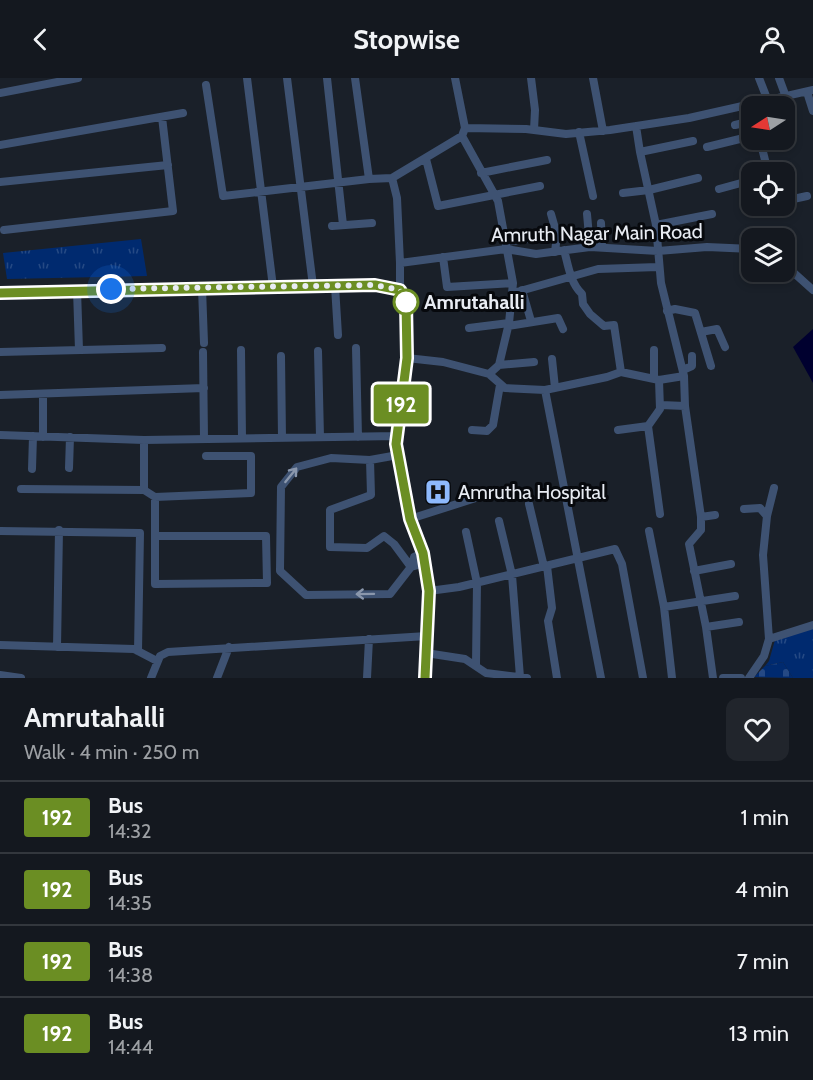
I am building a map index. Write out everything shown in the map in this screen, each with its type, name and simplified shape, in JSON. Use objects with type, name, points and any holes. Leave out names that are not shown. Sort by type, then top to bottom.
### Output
[{"type":"street","points":[[0,93],[78,78]]},
{"type":"street","points":[[247,78],[273,286]]},
{"type":"street","points":[[287,78],[313,286]]},
{"type":"street","points":[[327,78],[343,225]]},
{"type":"street","points":[[355,78],[369,179]]},
{"type":"street","points":[[455,78],[464,132],[482,173],[495,195],[504,226],[513,283],[531,321]]},
{"type":"street","points":[[531,78],[535,110],[534,130]]},
{"type":"street","points":[[593,78],[603,131]]},
{"type":"street","points":[[759,78],[766,96]]},
{"type":"street","points":[[779,78],[786,96]]},
{"type":"street","points":[[206,85],[223,196],[340,181],[392,178],[426,159],[464,132],[603,131],[741,108]]},
{"type":"street","points":[[790,96],[810,91],[813,111]]},
{"type":"street","points":[[0,145],[183,113]]},
{"type":"street","points":[[4,230],[174,211],[162,117]]},
{"type":"street","points":[[735,125],[741,124]]},
{"type":"street","points":[[636,126],[656,225],[658,267],[683,373],[685,406],[701,517],[701,530],[689,544],[699,602],[706,627],[713,678]]},
{"type":"street","points":[[579,132],[593,196]]},
{"type":"street","points":[[707,147],[741,139]]},
{"type":"street","points":[[640,152],[693,141]]},
{"type":"street","points":[[426,159],[438,206],[540,186]]},
{"type":"street","points":[[482,173],[547,160]]},
{"type":"street","points":[[0,182],[168,165]]},
{"type":"street","points":[[392,178],[397,198],[400,290],[406,302],[407,358],[397,436],[398,455],[410,519],[423,553],[429,591],[425,678]]},
{"type":"street","points":[[623,193],[649,190],[698,178]]},
{"type":"street","points":[[719,189],[741,183]]},
{"type":"street","points":[[795,199],[807,196]]},
{"type":"street","points":[[552,214],[560,251],[590,314],[604,326],[614,325],[621,372]]},
{"type":"street","points":[[587,214],[590,246]]},
{"type":"street","points":[[656,225],[712,214]]},
{"type":"street","points":[[332,226],[372,223]]},
{"type":"street","points":[[601,223],[602,247]]},
{"type":"street","points":[[506,245],[557,235]]},
{"type":"street","name":"Amruth Nagar Main Road","points":[[400,262],[443,257],[506,245],[536,254],[590,246],[658,251],[707,247],[741,249]]},
{"type":"street","points":[[443,257],[447,287],[513,283]]},
{"type":"street","points":[[518,292],[598,269],[658,267]]},
{"type":"street","points":[[795,274],[813,290]]},
{"type":"street","points":[[0,293],[375,285],[400,290]]},
{"type":"street","points":[[335,286],[338,335]]},
{"type":"street","points":[[202,288],[204,439]]},
{"type":"street","points":[[77,290],[79,350]]},
{"type":"street","points":[[489,374],[499,365],[518,292]]},
{"type":"street","points":[[667,311],[693,311],[711,366]]},
{"type":"street","points":[[470,328],[558,318],[563,329]]},
{"type":"street","points":[[701,332],[717,329],[725,347]]},
{"type":"street","points":[[0,352],[162,348]]},
{"type":"street","points":[[356,348],[358,437]]},
{"type":"street","points":[[241,350],[242,438]]},
{"type":"street","points":[[654,350],[656,380],[661,405],[648,426],[660,514]]},
{"type":"street","points":[[318,351],[320,437]]},
{"type":"street","points":[[281,356],[282,438]]},
{"type":"street","points":[[407,358],[443,362],[489,374],[506,388],[545,390],[621,372],[656,380],[683,373],[692,366],[692,356]]},
{"type":"street","points":[[552,359],[555,388]]},
{"type":"street","points":[[499,365],[534,362]]},
{"type":"street","points":[[472,430],[486,430],[494,425],[500,385]]},
{"type":"street","points":[[0,395],[204,388]]},
{"type":"street","points":[[545,390],[601,678]]},
{"type":"street","points":[[43,394],[43,436]]},
{"type":"street","points":[[661,405],[685,406]]},
{"type":"street","points":[[618,430],[648,426]]},
{"type":"street","points":[[0,435],[144,440],[397,436]]},
{"type":"street","points":[[32,469],[33,436]]},
{"type":"street","points":[[69,468],[70,437]]},
{"type":"street","points":[[144,440],[144,490]]},
{"type":"street","points":[[398,455],[370,460],[330,458],[297,467],[281,487],[280,571],[306,595],[390,594],[411,567],[414,557],[423,553]]},
{"type":"street","points":[[21,489],[144,490],[155,497],[251,493],[251,456],[206,456]]},
{"type":"street","points":[[370,460],[371,495],[330,510],[330,548],[367,548],[384,536],[394,544],[411,567]]},
{"type":"street","points":[[749,678],[764,656],[769,639],[763,555],[766,516],[774,488]]},
{"type":"street","points":[[410,519],[482,496]]},
{"type":"street","points":[[155,497],[155,536],[155,584],[267,584],[266,536],[155,536]]},
{"type":"street","points":[[529,504],[546,566],[552,608],[548,621],[557,678]]},
{"type":"street","points":[[744,509],[759,508],[766,516]]},
{"type":"street","points":[[701,517],[714,515]]},
{"type":"street","points":[[499,521],[512,575],[520,677]]},
{"type":"street","points":[[0,531],[59,530],[140,533],[138,651]]},
{"type":"street","points":[[57,647],[59,530]]},
{"type":"street","points":[[649,531],[664,607],[672,678]]},
{"type":"street","points":[[466,532],[477,583],[476,664]]},
{"type":"street","points":[[429,591],[477,583],[615,549],[619,554],[643,678]]},
{"type":"street","points":[[411,567],[425,563]]},
{"type":"street","points":[[694,571],[731,564]]},
{"type":"street","points":[[664,607],[735,596]]},
{"type":"street","points":[[706,627],[739,622]]},
{"type":"street","points":[[769,639],[813,625]]},
{"type":"street","points":[[151,678],[157,661],[162,654],[168,652],[427,636]]},
{"type":"street","points":[[368,678],[369,639]]},
{"type":"street","points":[[0,645],[138,651],[157,661]]},
{"type":"street","points":[[217,678],[229,647]]},
{"type":"street","points":[[426,653],[465,659],[476,664],[486,673],[527,678]]},
{"type":"street","points":[[0,675],[21,678]]},
{"type":"street","points":[[723,678],[741,678]]},
{"type":"green space","points":[[141,239],[147,276],[7,279],[3,253]]},
{"type":"green space","points":[[813,627],[813,678],[793,678],[783,662],[765,666],[769,661],[775,640]]},
{"type":"green space","points":[[783,662],[793,678],[754,677],[765,666]]},
{"type":"shaded area","points":[[813,329],[813,383],[793,347]]},
{"type":"bus line","name":"192","points":[[0,293],[375,285],[400,290],[406,302],[407,358],[396,444],[410,519],[423,553],[429,591],[425,678]]},
{"type":"place","name":"Amrutahalli","points":[[406,302]]},
{"type":"place","name":"Amrutha Hospital","points":[[438,492]]},
{"type":"route","points":[[111,289],[375,285],[400,290],[406,302]]}]
